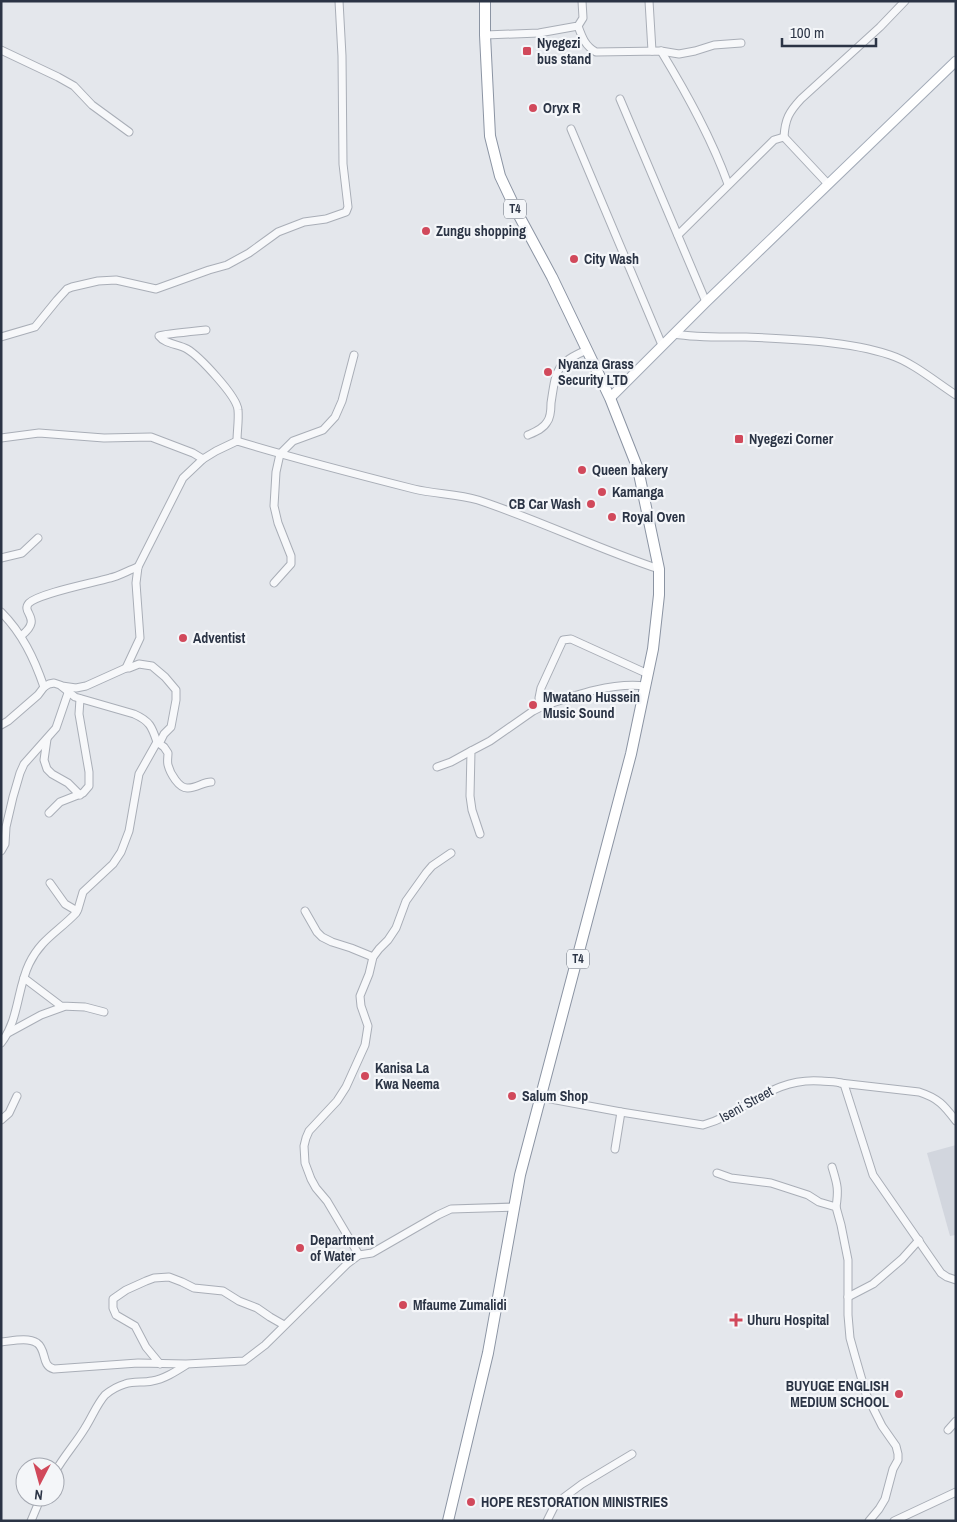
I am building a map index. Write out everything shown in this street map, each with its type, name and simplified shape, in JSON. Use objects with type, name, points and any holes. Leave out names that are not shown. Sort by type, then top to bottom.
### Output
[{"type":"highway","name":"T4","points":[[448,1521],[488,1353],[520,1175],[631,754],[654,640],[659,595],[659,569],[638,469],[610,398],[552,277],[500,176],[490,136],[485,1]]},
{"type":"main road","points":[[610,398],[706,302],[956,61]]},
{"type":"street","points":[[1,337],[35,327],[67,289],[72,287],[98,281],[116,280],[156,289],[227,265],[249,253],[278,232],[304,222],[346,212],[348,207],[342,164],[342,56],[339,1]]},
{"type":"street","points":[[485,35],[539,33],[578,26],[583,18],[582,1]]},
{"type":"street","points":[[649,1],[652,51]]},
{"type":"street","points":[[828,184],[784,137],[786,119],[801,99],[880,27],[905,1]]},
{"type":"street","points":[[578,26],[584,43],[596,52],[661,51],[679,54],[714,45],[741,43]]},
{"type":"street","points":[[2,51],[74,86],[92,105],[129,132]]},
{"type":"street","points":[[661,51],[686,92],[707,133],[728,184]]},
{"type":"street","points":[[620,99],[706,302]]},
{"type":"street","points":[[571,129],[662,345]]},
{"type":"street","points":[[678,235],[774,140],[784,137]]},
{"type":"street","points":[[206,330],[162,334],[160,336],[164,341],[190,350],[210,369],[236,402],[238,410],[237,441]]},
{"type":"street","points":[[674,334],[804,342],[861,348],[891,355],[909,364],[956,395]]},
{"type":"street","points":[[528,436],[543,427],[550,416],[554,380],[558,370],[572,356],[587,350]]},
{"type":"street","points":[[274,583],[291,564],[292,560],[278,524],[274,506],[276,472],[280,454],[293,441],[323,430],[335,417],[342,401],[354,355]]},
{"type":"street","points":[[1,438],[39,434],[104,438],[151,437],[192,453],[203,460]]},
{"type":"street","points":[[126,668],[140,638],[136,583],[138,567],[183,478],[216,451],[237,441],[417,490],[476,500],[659,569]]},
{"type":"street","points":[[1,558],[22,553],[38,538]]},
{"type":"street","points":[[21,636],[31,626],[32,622],[27,610],[30,602],[50,594],[110,578],[138,567]]},
{"type":"street","points":[[1,612],[14,625],[21,636],[36,662],[44,686]]},
{"type":"street","points":[[542,707],[539,698],[541,688],[563,640],[566,639],[571,639],[648,674]]},
{"type":"street","points":[[1,725],[38,695],[44,686],[53,683],[78,688],[139,664],[152,666],[176,690],[171,728],[164,734],[162,740],[157,742],[139,774],[129,830],[121,852],[113,864],[83,892],[77,911],[39,946],[28,966],[17,1008],[8,1033],[1,1043]]},
{"type":"street","points":[[437,767],[451,762],[490,741],[533,711],[542,707],[597,690],[634,685],[645,686]]},
{"type":"street","points":[[62,686],[68,693],[80,699],[143,718],[151,726],[157,742],[168,753],[167,762],[169,768],[176,781],[184,788],[193,788],[205,782],[211,782]]},
{"type":"street","points":[[1,851],[5,844],[6,827],[12,797],[24,764],[56,728],[68,693]]},
{"type":"street","points":[[49,814],[58,804],[80,795],[87,789],[90,778],[79,714],[80,699]]},
{"type":"street","points":[[47,739],[44,760],[48,770],[68,783],[80,795]]},
{"type":"street","points":[[471,751],[470,796],[472,810],[480,834]]},
{"type":"street","points":[[360,1255],[327,1201],[311,1179],[305,1163],[304,1146],[309,1130],[337,1101],[346,1088],[365,1045],[368,1026],[361,1006],[360,996],[369,974],[372,957],[396,928],[406,901],[426,873],[432,866],[450,853]]},
{"type":"street","points":[[50,883],[65,904],[77,911]]},
{"type":"street","points":[[305,911],[322,937],[372,957]]},
{"type":"street","points":[[24,978],[63,1007]]},
{"type":"street","points":[[8,1033],[41,1015],[63,1007],[85,1007],[104,1012]]},
{"type":"street","name":"Iseni Street","points":[[540,1097],[703,1125],[714,1122],[784,1085],[816,1081],[870,1085],[925,1094],[943,1104],[956,1120]]},
{"type":"street","points":[[840,1083],[844,1084],[873,1175],[941,1273],[947,1278],[956,1280]]},
{"type":"street","points":[[1,1120],[9,1113],[17,1096]]},
{"type":"street","points":[[615,1149],[621,1112]]},
{"type":"street","points":[[832,1166],[838,1188],[836,1206],[848,1260],[850,1338],[866,1394],[896,1446],[898,1454],[898,1460],[893,1469],[885,1499],[869,1521]]},
{"type":"street","points":[[718,1173],[731,1178],[771,1183],[808,1195],[819,1202],[836,1206]]},
{"type":"street","points":[[1,1342],[27,1340],[37,1343],[47,1365],[53,1368],[138,1363],[186,1364],[244,1361],[265,1345],[336,1274],[360,1255],[372,1253],[451,1209],[514,1208]]},
{"type":"street","points":[[848,1297],[873,1284],[902,1259],[919,1240]]},
{"type":"street","points":[[160,1364],[146,1347],[134,1326],[116,1315],[113,1303],[113,1299],[126,1290],[154,1278],[169,1277],[194,1288],[223,1291],[239,1301],[257,1308],[284,1325]]},
{"type":"street","points":[[65,1458],[85,1429],[101,1399],[107,1393],[134,1382],[151,1382],[173,1373],[186,1364]]},
{"type":"street","points":[[948,1430],[956,1421]]},
{"type":"street","points":[[547,1521],[554,1507],[560,1501],[582,1484],[632,1454]]},
{"type":"street","points":[[894,1521],[956,1492]]},
{"type":"street","points":[[31,1521],[37,1507]]},
{"type":"shaded area","points":[[956,1145],[956,1235],[950,1236],[927,1153]]},
{"type":"place","name":"Nyegezi bus stand","points":[[527,51]]},
{"type":"place","name":"Oryx R","points":[[533,108]]},
{"type":"place","name":"Zungu shopping","points":[[426,231]]},
{"type":"place","name":"City Wash","points":[[574,259]]},
{"type":"place","name":"Nyanza Grass Security LTD","points":[[548,372]]},
{"type":"place","name":"Nyegezi Corner","points":[[739,439]]},
{"type":"place","name":"Queen bakery","points":[[582,470]]},
{"type":"place","name":"Kamanga","points":[[602,492]]},
{"type":"place","name":"CB Car Wash","points":[[591,504]]},
{"type":"place","name":"Royal Oven","points":[[612,517]]},
{"type":"place","name":"Adventist","points":[[183,638]]},
{"type":"place","name":"Mwatano Hussein Music Sound","points":[[533,705]]},
{"type":"place","name":"Kanisa La Kwa Neema","points":[[365,1076]]},
{"type":"place","name":"Salum Shop","points":[[512,1096]]},
{"type":"place","name":"Department of Water","points":[[300,1248]]},
{"type":"place","name":"Mfaume Zumalidi","points":[[403,1305]]},
{"type":"place","name":"Uhuru Hospital","points":[[736,1320]]},
{"type":"place","name":"BUYUGE ENGLISH MEDIUM SCHOOL","points":[[899,1394]]},
{"type":"place","name":"HOPE RESTORATION MINISTRIES","points":[[471,1502]]}]
